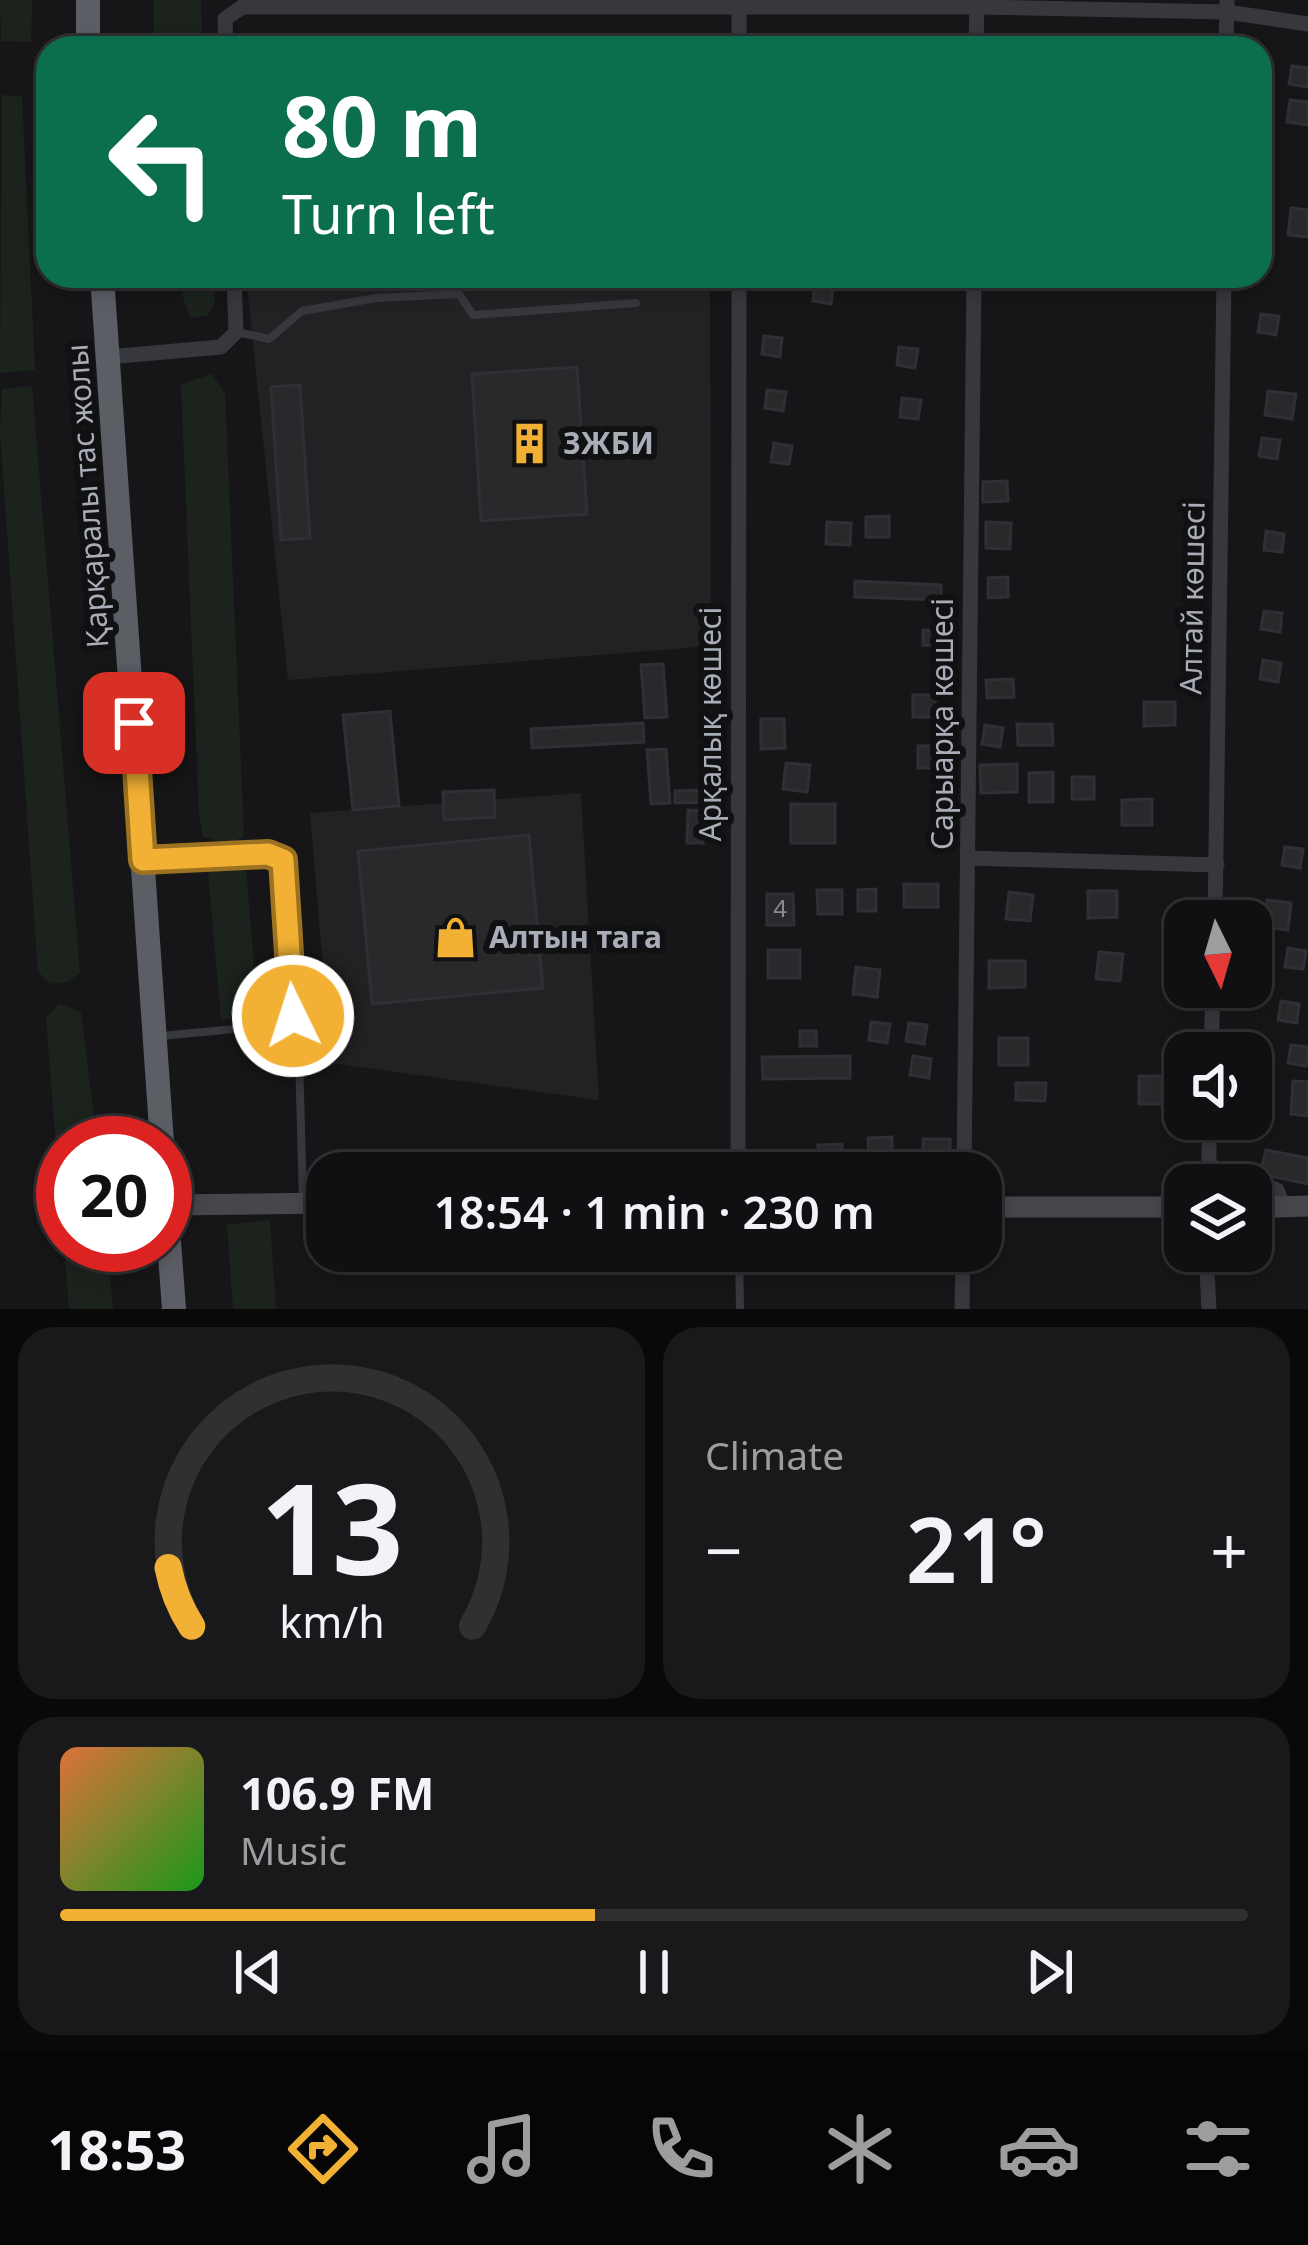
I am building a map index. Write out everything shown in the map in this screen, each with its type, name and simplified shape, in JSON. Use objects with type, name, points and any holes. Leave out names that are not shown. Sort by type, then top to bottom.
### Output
[{"type":"highway","points":[[88,0],[88,36]]},
{"type":"highway","name":"Қарқаралы тас жолы","points":[[103,288],[160,1116]]},
{"type":"highway","points":[[171,1272],[174,1309]]},
{"type":"main road","points":[[192,1205],[306,1204]]},
{"type":"main road","points":[[1002,1207],[1164,1207]]},
{"type":"main road","points":[[1272,1207],[1308,1207]]},
{"type":"street","points":[[739,2],[739,36]]},
{"type":"street","points":[[226,36],[225,19],[242,7],[739,2],[1227,6],[1308,24]]},
{"type":"street","points":[[976,3],[976,36]]},
{"type":"street","points":[[1226,36],[1227,6]]},
{"type":"street","points":[[108,357],[221,347],[236,332],[234,288]]},
{"type":"street","name":"Арқалық көшесі","points":[[738,1152],[739,288]]},
{"type":"street","name":"Сарыарқа көшесі","points":[[964,1152],[974,288]]},
{"type":"street","name":"Алтай көшесі","points":[[1215,900],[1224,288]]},
{"type":"street","points":[[969,858],[1216,865]]},
{"type":"street","points":[[1272,1188],[1284,1207]]},
{"type":"street","points":[[962,1309],[963,1272]]},
{"type":"street","points":[[1207,1272],[1209,1309]]},
{"type":"lane","points":[[236,332],[269,339],[302,311],[376,298],[459,294],[473,315],[636,303]]},
{"type":"lane","points":[[143,860],[268,854],[283,860],[293,1016],[278,1027],[154,1037]]},
{"type":"lane","points":[[299,1057],[303,1204]]},
{"type":"lane","points":[[739,1272],[740,1309]]},
{"type":"shaded area","points":[[0,0],[32,0],[31,42],[1,41]]},
{"type":"shaded area","points":[[154,0],[201,0],[202,36],[154,36]]},
{"type":"shaded area","points":[[2,95],[22,96],[35,370],[0,373]]},
{"type":"shaded area","points":[[180,288],[214,288],[215,303],[208,315],[190,318]]},
{"type":"shaded area","points":[[247,288],[710,288],[711,646],[288,680]]},
{"type":"shaded area","points":[[212,374],[225,394],[244,836],[229,844],[203,837],[199,814],[181,384]]},
{"type":"shaded area","points":[[32,386],[80,973],[67,982],[51,984],[38,972],[0,432],[2,389]]},
{"type":"shaded area","name":"Алтын тага","points":[[581,793],[599,1100],[331,1063],[310,813]]},
{"type":"shaded area","points":[[224,862],[246,866],[257,1005],[247,1018],[221,1020],[208,872]]},
{"type":"shaded area","points":[[59,1004],[81,1012],[94,1116],[54,1116],[46,1018]]},
{"type":"shaded area","points":[[270,1220],[276,1309],[233,1309],[227,1225]]},
{"type":"shaded area","points":[[66,1272],[110,1272],[113,1309],[69,1309]]},
{"type":"building","points":[[1292,66],[1308,68],[1308,87],[1289,84]]},
{"type":"building","points":[[1290,100],[1308,102],[1308,125],[1287,122]]},
{"type":"building","points":[[1291,208],[1308,210],[1308,237],[1288,235]]},
{"type":"building","points":[[814,288],[833,288],[831,304],[813,301]]},
{"type":"building","points":[[1261,314],[1279,316],[1276,335],[1258,332]]},
{"type":"building","points":[[764,336],[782,338],[780,357],[762,354]]},
{"type":"building","points":[[899,347],[918,349],[915,368],[897,365]]},
{"type":"building","name":"ЗЖБИ","points":[[577,367],[587,514],[481,521],[472,374]]},
{"type":"building","points":[[300,385],[310,538],[281,540],[271,387]]},
{"type":"building","points":[[767,390],[786,392],[783,411],[765,408]]},
{"type":"building","points":[[1268,391],[1296,394],[1292,419],[1265,415]]},
{"type":"building","points":[[902,398],[921,400],[918,419],[900,417]]},
{"type":"building","points":[[1262,438],[1280,440],[1277,459],[1259,456]]},
{"type":"building","points":[[774,443],[792,446],[789,464],[771,462]]},
{"type":"building","points":[[1007,481],[1008,501],[983,502],[983,482]]},
{"type":"building","points":[[889,516],[889,537],[866,537],[866,517]]},
{"type":"building","points":[[827,522],[851,523],[850,545],[826,544]]},
{"type":"building","points":[[986,522],[1011,523],[1010,549],[986,548]]},
{"type":"building","points":[[1266,531],[1284,534],[1282,552],[1264,550]]},
{"type":"building","points":[[1008,577],[1008,597],[988,598],[988,578]]},
{"type":"building","points":[[855,581],[941,585],[941,600],[855,597]]},
{"type":"building","points":[[1264,611],[1282,613],[1280,632],[1261,629]]},
{"type":"building","points":[[923,630],[952,631],[951,646],[923,645]]},
{"type":"building","points":[[1263,660],[1281,663],[1278,682],[1260,679]]},
{"type":"building","points":[[663,664],[667,717],[645,718],[641,665]]},
{"type":"building","points":[[1013,679],[1014,697],[987,698],[986,680]]},
{"type":"building","points":[[913,695],[936,695],[936,717],[913,717]]},
{"type":"building","points":[[1144,702],[1175,702],[1175,725],[1144,726]]},
{"type":"building","points":[[390,711],[399,806],[353,810],[343,715]]},
{"type":"building","points":[[761,719],[784,719],[785,748],[761,749]]},
{"type":"building","points":[[643,723],[644,742],[532,748],[531,729]]},
{"type":"building","points":[[1017,724],[1052,724],[1053,745],[1018,745]]},
{"type":"building","points":[[985,725],[1003,728],[1000,747],[982,744]]},
{"type":"building","points":[[722,740],[723,802],[675,803],[675,791],[710,790],[709,741]]},
{"type":"building","points":[[918,746],[950,746],[950,768],[918,768]]},
{"type":"building","points":[[666,749],[670,803],[651,804],[647,750]]},
{"type":"building","points":[[786,763],[810,765],[807,792],[783,789]]},
{"type":"building","points":[[1017,764],[1017,792],[981,793],[980,765]]},
{"type":"building","points":[[1053,772],[1053,802],[1029,802],[1029,773]]},
{"type":"building","points":[[1072,777],[1094,777],[1094,799],[1072,799]]},
{"type":"building","points":[[494,790],[495,817],[444,820],[443,792]]},
{"type":"building","points":[[1152,799],[1152,825],[1122,825],[1122,800]]},
{"type":"building","points":[[791,804],[835,804],[835,843],[791,843]]},
{"type":"building","points":[[688,810],[704,811],[703,843],[687,843]]},
{"type":"building","points":[[529,835],[543,988],[372,1004],[358,851]]},
{"type":"building","points":[[1285,847],[1303,849],[1300,868],[1282,865]]},
{"type":"building","points":[[904,884],[938,884],[938,907],[904,907]]},
{"type":"building","points":[[876,889],[876,911],[858,911],[858,890]]},
{"type":"building","points":[[817,890],[842,890],[842,914],[818,914]]},
{"type":"building","points":[[1088,891],[1117,891],[1117,917],[1088,918]]},
{"type":"building","points":[[1009,892],[1033,895],[1030,921],[1006,919]]},
{"type":"building","points":[[767,894],[793,894],[794,925],[767,925]]},
{"type":"building","points":[[1272,901],[1291,903],[1288,930],[1272,928]]},
{"type":"building","points":[[1288,948],[1306,951],[1303,969],[1285,967]]},
{"type":"building","points":[[768,950],[800,950],[800,978],[768,978]]},
{"type":"building","points":[[1099,952],[1123,954],[1120,981],[1096,979]]},
{"type":"building","points":[[989,961],[1025,961],[1025,987],[989,988]]},
{"type":"building","points":[[856,967],[880,970],[877,997],[853,994]]},
{"type":"building","points":[[1281,1001],[1299,1004],[1297,1023],[1278,1020]]},
{"type":"building","points":[[871,1022],[890,1024],[887,1043],[869,1040]]},
{"type":"building","points":[[909,1023],[927,1025],[924,1044],[906,1041]]},
{"type":"building","points":[[800,1031],[816,1031],[817,1046],[800,1046]]},
{"type":"building","points":[[999,1038],[1028,1038],[1028,1065],[999,1065]]},
{"type":"building","points":[[1291,1045],[1308,1047],[1306,1066],[1288,1063]]},
{"type":"building","points":[[850,1056],[850,1078],[763,1079],[762,1057]]},
{"type":"building","points":[[913,1056],[931,1059],[929,1078],[910,1075]]},
{"type":"building","points":[[1139,1076],[1162,1076],[1162,1104],[1139,1104]]},
{"type":"building","points":[[1293,1081],[1308,1082],[1308,1116],[1291,1114]]},
{"type":"building","points":[[1016,1083],[1046,1083],[1045,1101],[1016,1100]]},
{"type":"building","points":[[892,1137],[892,1152],[868,1152],[868,1138]]},
{"type":"building","points":[[923,1139],[950,1139],[950,1152],[923,1152]]},
{"type":"building","points":[[842,1144],[842,1152],[818,1152],[818,1145]]},
{"type":"building","points":[[1266,1150],[1308,1158],[1308,1184],[1272,1176],[1272,1164],[1262,1164]]},
{"type":"place","name":"ЗЖБИ","points":[[529,444]]},
{"type":"place","name":"Алтын тага","points":[[455,938]]},
{"type":"route","points":[[134,723],[143,860],[277,854],[283,860],[293,1016]]}]
